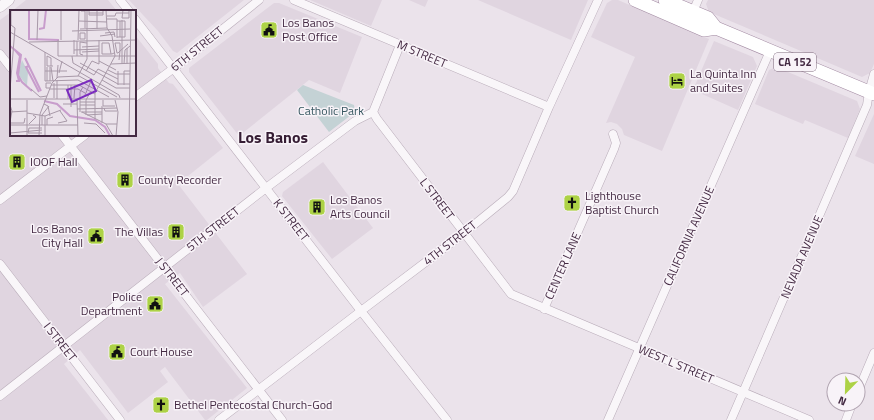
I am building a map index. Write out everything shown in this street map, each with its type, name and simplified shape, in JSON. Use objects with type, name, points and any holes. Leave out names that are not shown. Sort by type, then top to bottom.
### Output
[{"type":"highway","points":[[635,0],[647,5],[655,3],[685,15],[693,11]]},
{"type":"highway","name":"CA 152","points":[[665,0],[708,18],[716,28],[871,93]]},
{"type":"street","points":[[0,7],[9,0]]},
{"type":"street","points":[[120,0],[128,10]]},
{"type":"street","name":"6TH STREET","points":[[136,95],[174,68],[259,0]]},
{"type":"street","name":"M STREET","points":[[294,0],[549,107]]},
{"type":"street","name":"4TH STREET","points":[[219,420],[361,310],[464,233],[508,197],[513,191],[549,107],[598,0]]},
{"type":"street","name":"K STREET","points":[[136,20],[447,420]]},
{"type":"street","points":[[373,112],[400,45]]},
{"type":"street","name":"CALIFORNIA AVENUE","points":[[608,420],[770,51]]},
{"type":"street","points":[[0,54],[10,67]]},
{"type":"street","name":"NEVADA AVENUE","points":[[732,420],[867,105],[871,93],[874,74]]},
{"type":"street","name":"5TH STREET","points":[[0,396],[266,188],[355,121],[373,112]]},
{"type":"street","name":"L STREET","points":[[373,112],[511,294],[544,309]]},
{"type":"street","name":"CENTER LANE","points":[[544,309],[614,149],[616,143],[613,134]]},
{"type":"street","name":"J STREET","points":[[63,136],[282,420]]},
{"type":"street","points":[[0,200],[84,136]]},
{"type":"street","name":"I STREET","points":[[0,264],[120,420]]},
{"type":"street","name":"WEST L STREET","points":[[544,309],[809,420]]},
{"type":"street","points":[[866,372],[874,353]]},
{"type":"shaded area","points":[[26,0],[108,0],[116,10],[13,10]]},
{"type":"shaded area","points":[[129,0],[244,0],[177,53],[173,51],[158,31]]},
{"type":"shaded area","points":[[310,0],[382,0],[371,26]]},
{"type":"shaded area","points":[[409,0],[428,0],[425,7]]},
{"type":"shaded area","points":[[478,0],[588,0],[571,40]]},
{"type":"shaded area","points":[[612,0],[618,0],[709,39],[662,151],[624,135],[622,129],[617,124],[611,122],[606,123],[635,57],[591,37],[607,3]]},
{"type":"shaded area","points":[[708,0],[874,0],[874,64],[870,73],[862,77],[709,12],[706,4]]},
{"type":"shaded area","points":[[274,3],[279,3],[362,37],[340,93],[309,80],[239,136],[189,72],[189,68]]},
{"type":"shaded area","points":[[10,13],[10,136],[136,136],[136,36],[158,64],[158,68],[169,83],[173,84],[223,148],[178,184],[247,274],[203,307],[180,273],[165,284],[247,388],[207,420],[205,420],[165,367],[160,371],[168,382],[128,413],[80,350],[64,364],[108,420],[0,420],[0,20]]},
{"type":"shaded area","points":[[714,41],[753,57],[757,66],[738,110],[693,90]]},
{"type":"shaded area","points":[[776,67],[857,101],[860,109],[848,138],[805,120],[803,124],[755,104],[769,70]]},
{"type":"shaded area","points":[[874,114],[874,164],[855,156]]},
{"type":"shaded area","points":[[323,162],[373,228],[332,259],[282,196],[283,192]]},
{"type":"green space","name":"Catholic Park","points":[[303,85],[354,105],[355,112],[329,132],[297,90]]},
{"type":"place","name":"Los Banos Post Office","points":[[269,30]]},
{"type":"place","name":"La Quinta Inn and Suites","points":[[677,81]]},
{"type":"place","name":"IOOF Hall","points":[[17,162]]},
{"type":"place","name":"County Recorder","points":[[125,180]]},
{"type":"place","name":"Lighthouse Baptist Church","points":[[572,203]]},
{"type":"place","name":"Los Banos Arts Council","points":[[317,207]]},
{"type":"place","name":"The Villas","points":[[176,232]]},
{"type":"place","name":"Los Banos City Hall","points":[[96,236]]},
{"type":"place","name":"Police Department","points":[[155,304]]},
{"type":"place","name":"Court House","points":[[117,352]]},
{"type":"place","name":"Bethel Pentecostal Church-God","points":[[161,405]]},
{"type":"district","name":"Los Banos","points":[[273,137]]}]
